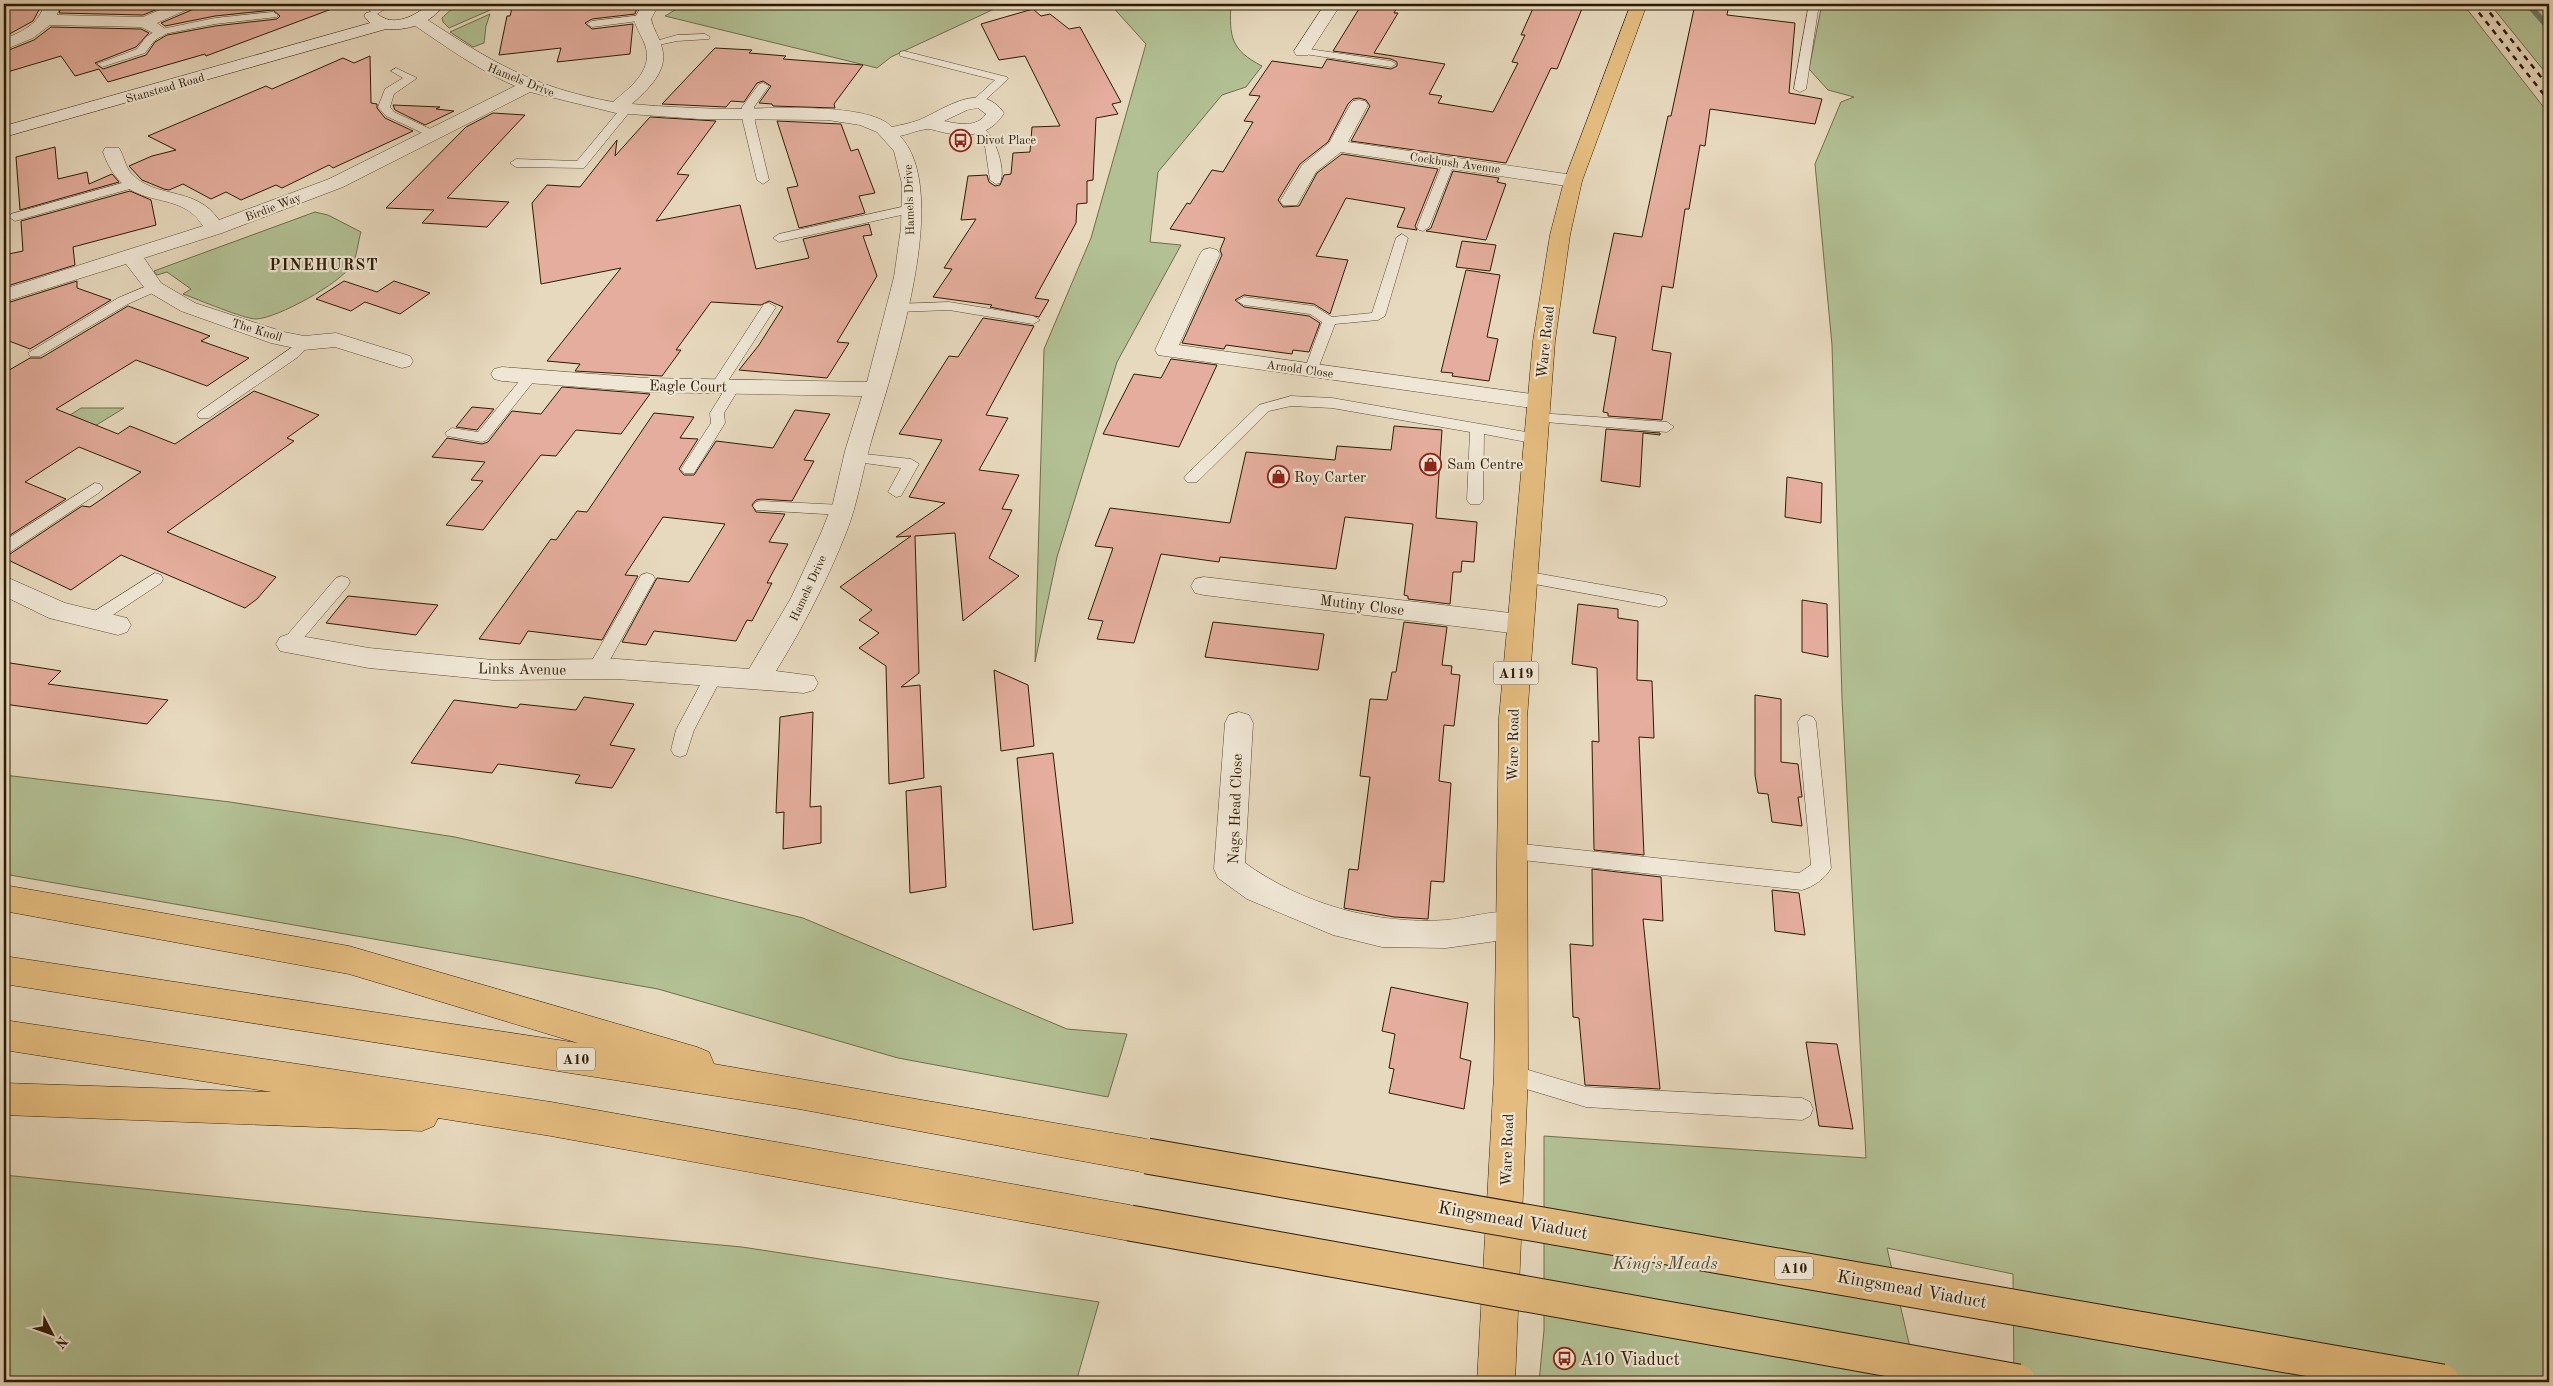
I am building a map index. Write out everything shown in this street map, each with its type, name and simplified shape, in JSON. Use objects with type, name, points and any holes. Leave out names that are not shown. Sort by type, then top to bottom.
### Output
[{"type":"main road","name":"Ware Road","points":[[1496,1382],[1510,1075],[1513,718],[1519,624],[1552,283],[1560,235],[1573,181],[1639,4]]},
{"type":"main road","points":[[4,898],[349,960],[799,1093]]},
{"type":"main road","name":"A10","points":[[4,970],[799,1093]]},
{"type":"main road","points":[[4,1035],[551,1119],[2018,1382]]},
{"type":"main road","name":"Kingsmead Viaduct","points":[[799,1093],[1147,1156],[2442,1382]]},
{"type":"main road","points":[[4,1099],[551,1119]]},
{"type":"street","points":[[48,20],[52,12],[52,4]]},
{"type":"street","points":[[4,45],[48,20],[145,22],[187,4]]},
{"type":"street","points":[[621,108],[650,73],[655,62],[654,43],[644,29],[642,18],[651,4]]},
{"type":"street","points":[[1302,51],[1332,4]]},
{"type":"street","points":[[417,20],[426,16],[437,5]]},
{"type":"street","name":"Stanstead Road","points":[[4,132],[207,76],[325,40],[344,37],[379,11],[417,20]]},
{"type":"street","name":"Hamels Drive","points":[[417,20],[480,63],[529,86],[562,96],[621,108],[749,115],[836,116],[864,121],[891,133],[901,143],[907,155],[912,209],[907,268],[897,308],[842,510],[805,597],[756,680]]},
{"type":"street","points":[[145,22],[161,32]]},
{"type":"street","name":"Birdie Way","points":[[4,296],[215,229],[336,183],[435,135],[529,86]]},
{"type":"street","points":[[891,133],[926,123],[957,107],[975,104],[986,106],[995,114],[991,120],[977,127],[957,130],[926,123]]},
{"type":"street","points":[[1290,200],[1309,169],[1337,146],[1359,104]]},
{"type":"street","name":"Cockbush Avenue","points":[[1337,146],[1573,181]]},
{"type":"street","points":[[112,152],[118,169],[132,184],[156,195],[196,206],[207,216],[215,229]]},
{"type":"street","name":"Arnold Close","points":[[1210,254],[1166,350],[1311,371],[1538,419]]},
{"type":"street","name":"The Knoll","points":[[133,256],[139,269],[154,287],[188,307],[279,338],[304,343],[336,340],[402,361]]},
{"type":"street","name":"Eagle Court","points":[[502,374],[646,385],[875,389]]},
{"type":"street","points":[[4,585],[58,611],[106,623]]},
{"type":"street","name":"Mutiny Close","points":[[1204,586],[1519,624]]},
{"type":"street","name":"Links Avenue","points":[[289,644],[369,658],[493,670],[596,670],[804,683]]},
{"type":"street","name":"Nags Head Close","points":[[1238,723],[1229,869],[1258,890],[1334,921],[1382,933],[1446,934],[1511,925]]},
{"type":"lane","points":[[1800,89],[1814,4]]},
{"type":"lane","points":[[102,64],[141,51],[150,39],[161,32],[215,21],[273,15]]},
{"type":"lane","points":[[592,24],[642,18]]},
{"type":"lane","points":[[654,43],[677,38],[705,37]]},
{"type":"lane","points":[[1302,51],[1391,64]]},
{"type":"lane","points":[[904,54],[1002,79],[975,104]]},
{"type":"lane","points":[[396,71],[412,78],[393,88],[388,93],[384,107],[390,114],[435,135]]},
{"type":"lane","points":[[763,86],[750,102],[749,115],[763,180]]},
{"type":"lane","points":[[516,163],[580,165],[621,108]]},
{"type":"lane","points":[[977,127],[988,138],[992,146],[996,180]]},
{"type":"lane","points":[[1423,227],[1448,162]]},
{"type":"lane","points":[[15,217],[112,192],[132,184]]},
{"type":"lane","points":[[779,238],[912,209]]},
{"type":"lane","points":[[1244,301],[1314,310],[1329,321],[1378,316],[1402,238]]},
{"type":"lane","points":[[36,353],[123,302],[154,287]]},
{"type":"lane","points":[[897,308],[949,306],[1033,320]]},
{"type":"lane","points":[[689,469],[718,423],[716,413],[725,387],[769,307]]},
{"type":"lane","points":[[1311,371],[1329,321]]},
{"type":"lane","points":[[204,415],[293,354],[304,343]]},
{"type":"lane","points":[[452,433],[482,436],[530,377]]},
{"type":"lane","points":[[1192,478],[1264,408],[1291,401],[1332,403],[1477,430],[1538,419],[1667,427]]},
{"type":"lane","points":[[1474,500],[1477,430]]},
{"type":"lane","points":[[855,458],[911,464],[896,492]]},
{"type":"lane","points":[[4,548],[95,488]]},
{"type":"lane","points":[[761,506],[842,510]]},
{"type":"lane","points":[[1524,577],[1660,601]]},
{"type":"lane","points":[[106,623],[155,579]]},
{"type":"lane","points":[[596,670],[647,579]]},
{"type":"lane","points":[[289,644],[342,582]]},
{"type":"lane","points":[[680,750],[685,730],[713,677]]},
{"type":"lane","points":[[1512,851],[1802,882],[1821,868],[1807,722]]},
{"type":"lane","points":[[1510,1075],[1586,1097],[1802,1109]]},
{"type":"green space","points":[[457,4],[504,4],[449,28],[442,18]]},
{"type":"green space","points":[[685,4],[1005,4],[891,57],[877,68],[665,16]]},
{"type":"green space","points":[[1110,4],[1231,4],[1231,25],[1234,41],[1244,54],[1262,66],[1246,87],[1222,95],[1158,172],[1150,242],[1181,245],[1117,362],[1057,557],[1035,662],[1044,349],[1091,238],[1146,44]]},
{"type":"green space","name":"King's Meads","points":[[1822,4],[2463,4],[2549,114],[2549,1382],[2014,1382],[2013,1274],[1887,1248],[1918,1382],[1539,1382],[1544,1330],[1544,1136],[1866,1158],[1842,699],[1832,345],[1815,164],[1841,102],[1854,97],[1828,90],[1809,69]]},
{"type":"green space","points":[[2490,4],[2549,4],[2549,77]]},
{"type":"green space","points":[[490,14],[484,43],[473,47],[450,32]]},
{"type":"green space","points":[[315,212],[328,215],[361,232],[354,262],[345,273],[322,290],[278,313],[256,319],[231,312],[183,294],[191,289],[167,272],[157,275],[154,271]]},
{"type":"green space","points":[[81,408],[124,408],[66,444],[39,435]]},
{"type":"green space","points":[[4,775],[230,802],[455,837],[635,877],[803,918],[1067,1029],[1127,1034],[1108,1097],[898,1058],[658,989],[4,874]]},
{"type":"green space","points":[[4,1175],[742,1247],[1099,1302],[1076,1382],[4,1382]]},
{"type":"building","points":[[4,4],[42,4],[33,21],[4,37]]},
{"type":"building","points":[[62,4],[170,4],[143,15],[59,13]]},
{"type":"building","points":[[197,4],[336,4],[337,7],[206,56],[205,54],[108,82],[99,69],[75,76],[61,56],[4,73],[4,52],[34,40],[51,27],[141,29],[149,33],[136,47],[95,63],[103,69],[146,55],[155,42],[167,35],[215,26],[277,19],[280,16],[273,10],[215,16],[165,26],[161,23],[194,9]]},
{"type":"building","points":[[551,4],[638,4],[635,14],[592,19],[585,23],[592,29],[633,24],[630,54],[557,62],[561,48],[499,55],[507,16],[510,16],[512,8]]},
{"type":"building","points":[[1362,4],[1399,4],[1394,13],[1398,13],[1374,53],[1445,64],[1429,94],[1442,96],[1438,103],[1493,112],[1518,63],[1512,62],[1525,35],[1521,35],[1535,4],[1584,4],[1557,69],[1551,68],[1506,163],[1351,141],[1370,106],[1366,100],[1359,98],[1353,99],[1348,104],[1328,142],[1300,164],[1278,200],[1283,207],[1299,206],[1317,173],[1342,154],[1438,169],[1415,226],[1417,230],[1397,227],[1405,208],[1346,198],[1316,256],[1348,260],[1330,314],[1314,304],[1244,295],[1235,300],[1244,307],[1309,316],[1320,323],[1309,352],[1293,350],[1292,354],[1226,345],[1224,349],[1182,343],[1222,255],[1220,250],[1225,238],[1170,229],[1187,203],[1190,204],[1212,170],[1223,172],[1253,122],[1244,121],[1260,96],[1249,95],[1272,61],[1322,68],[1327,59],[1391,69],[1397,66],[1397,62],[1391,59],[1333,51]]},
{"type":"building","points":[[1698,4],[1729,4],[1727,15],[1795,23],[1789,93],[1822,99],[1815,124],[1710,109],[1705,146],[1700,145],[1689,209],[1685,209],[1673,288],[1662,286],[1652,350],[1671,353],[1662,420],[1608,416],[1608,413],[1603,412],[1616,337],[1593,333],[1614,233],[1642,237],[1668,116],[1671,116],[1694,9],[1697,9]]},
{"type":"building","points":[[1033,9],[1041,16],[1050,14],[1069,29],[1080,27],[1121,102],[1112,104],[1118,114],[1096,118],[1093,180],[1087,181],[1087,203],[1077,204],[1076,223],[1035,298],[1049,300],[1039,317],[990,307],[992,305],[933,297],[952,269],[944,268],[976,219],[961,220],[968,176],[987,175],[989,182],[995,186],[1000,185],[1004,175],[1011,174],[1013,153],[1030,152],[1032,127],[1060,126],[1025,56],[999,60],[981,24]]},
{"type":"building","points":[[715,48],[752,50],[749,53],[786,56],[783,59],[863,65],[834,104],[835,108],[773,106],[772,104],[759,103],[771,86],[763,81],[757,83],[744,102],[731,101],[726,107],[662,104]]},
{"type":"building","points":[[370,56],[371,103],[377,104],[377,108],[385,118],[413,131],[333,168],[329,165],[282,188],[276,185],[241,200],[226,192],[211,199],[183,184],[169,190],[164,189],[142,180],[129,166],[152,156],[176,150],[148,136],[266,86],[272,89],[343,58],[354,63]]},
{"type":"building","points":[[393,105],[440,107],[436,109],[454,111],[425,125],[395,110]]},
{"type":"building","points":[[493,113],[525,115],[447,198],[509,202],[487,227],[422,223],[434,210],[386,208],[466,127]]},
{"type":"building","points":[[650,117],[716,121],[677,174],[689,175],[656,221],[740,205],[756,269],[809,258],[803,239],[869,224],[872,235],[863,236],[877,276],[837,342],[849,343],[827,378],[739,370],[759,345],[783,307],[769,301],[761,305],[711,302],[676,350],[681,350],[662,376],[575,371],[580,364],[547,361],[621,268],[541,284],[532,203],[547,185],[580,187],[617,140],[615,156]]},
{"type":"building","points":[[777,121],[841,124],[851,151],[858,149],[875,193],[859,196],[865,213],[799,228],[787,188],[798,186]]},
{"type":"building","points":[[55,147],[58,179],[87,172],[89,184],[112,174],[119,182],[20,210],[16,157]]},
{"type":"building","points":[[1453,171],[1499,178],[1497,182],[1506,184],[1486,240],[1426,231],[1431,228]]},
{"type":"building","points":[[130,191],[151,200],[156,225],[73,247],[75,265],[4,287],[4,255],[23,251],[21,221]]},
{"type":"building","points":[[1462,241],[1496,245],[1490,271],[1456,267]]},
{"type":"building","points":[[1466,270],[1500,275],[1487,337],[1498,339],[1489,381],[1452,376],[1453,373],[1441,372]]},
{"type":"building","points":[[77,281],[77,288],[111,300],[30,349],[4,339],[4,304]]},
{"type":"building","points":[[344,281],[377,292],[394,281],[430,293],[400,314],[365,302],[351,311],[316,299]]},
{"type":"building","points":[[128,306],[210,336],[201,341],[249,358],[207,386],[136,360],[56,409],[118,434],[130,426],[175,444],[254,391],[319,415],[287,438],[294,441],[167,532],[276,577],[257,599],[245,608],[121,555],[71,590],[4,558],[82,506],[90,507],[141,472],[79,447],[25,482],[66,499],[4,539],[4,373],[30,358],[41,358]]},
{"type":"building","points":[[983,318],[1034,326],[986,415],[1008,418],[979,470],[1019,475],[1002,509],[1012,510],[989,558],[1019,576],[963,621],[955,533],[915,536],[919,673],[901,687],[920,685],[924,778],[889,784],[886,666],[859,648],[879,633],[859,620],[872,610],[840,587],[911,536],[896,537],[945,503],[909,497],[942,440],[899,434],[949,356],[958,357]]},
{"type":"building","points":[[1171,359],[1217,365],[1179,447],[1103,434],[1134,374],[1161,378]]},
{"type":"building","points":[[562,387],[650,394],[621,434],[576,430],[556,456],[541,455],[483,530],[446,525],[483,481],[471,480],[485,462],[432,457],[447,438],[482,444],[488,442],[512,411],[541,414]]},
{"type":"building","points":[[472,407],[494,409],[477,430],[456,427]]},
{"type":"building","points":[[795,410],[830,414],[804,460],[814,461],[792,501],[761,499],[756,500],[752,505],[756,512],[785,514],[769,542],[788,544],[767,583],[772,583],[752,621],[747,620],[736,641],[654,631],[646,645],[622,642],[657,578],[689,582],[725,524],[663,517],[625,575],[638,576],[602,640],[528,631],[520,644],[479,639],[551,539],[556,540],[577,511],[587,512],[654,413],[694,417],[680,438],[698,439],[679,469],[684,475],[694,475],[716,441],[773,448]]},
{"type":"building","points":[[1394,426],[1442,430],[1436,518],[1477,522],[1474,562],[1462,561],[1461,572],[1453,572],[1450,604],[1408,599],[1408,596],[1404,595],[1413,524],[1345,517],[1336,569],[1220,557],[1219,562],[1161,554],[1134,643],[1097,639],[1103,621],[1088,619],[1113,548],[1095,546],[1110,508],[1230,523],[1246,452],[1335,460],[1337,446],[1391,450]]},
{"type":"building","points":[[1606,429],[1660,433],[1660,435],[1643,433],[1640,487],[1601,481]]},
{"type":"building","points":[[1787,477],[1822,483],[1821,523],[1785,517]]},
{"type":"building","points":[[348,596],[438,605],[416,635],[326,623]]},
{"type":"building","points":[[1802,600],[1827,604],[1828,657],[1802,652]]},
{"type":"building","points":[[1578,604],[1618,609],[1618,618],[1638,621],[1637,680],[1652,681],[1654,738],[1639,737],[1644,855],[1594,850],[1592,741],[1599,742],[1597,668],[1572,664]]},
{"type":"building","points":[[1213,622],[1324,634],[1318,670],[1205,657]]},
{"type":"building","points":[[1404,622],[1447,627],[1442,665],[1452,666],[1451,674],[1460,675],[1454,726],[1444,725],[1439,781],[1451,783],[1444,882],[1431,881],[1428,919],[1394,917],[1344,908],[1349,869],[1358,870],[1370,777],[1360,776],[1370,699],[1387,700],[1392,672],[1396,672]]},
{"type":"building","points":[[4,662],[61,671],[48,684],[168,700],[147,724],[4,704]]},
{"type":"building","points":[[994,670],[1028,685],[1034,746],[1001,751]]},
{"type":"building","points":[[1755,695],[1781,699],[1781,762],[1798,764],[1802,797],[1798,797],[1802,826],[1772,822],[1768,794],[1758,793],[1755,775]]},
{"type":"building","points":[[584,697],[634,704],[610,745],[635,749],[612,788],[575,783],[580,775],[498,764],[492,773],[411,763],[454,700],[517,708],[520,704],[576,710]]},
{"type":"building","points":[[813,712],[810,807],[821,806],[821,843],[783,849],[784,812],[776,813],[780,717]]},
{"type":"building","points":[[1053,753],[1073,923],[1033,930],[1017,758]]},
{"type":"building","points":[[941,786],[946,887],[910,893],[906,791]]},
{"type":"building","points":[[1592,869],[1661,877],[1663,921],[1643,919],[1660,1089],[1585,1085],[1579,1018],[1573,1017],[1570,944],[1593,946]]},
{"type":"building","points":[[1772,890],[1799,893],[1805,935],[1775,931]]},
{"type":"building","points":[[1391,987],[1468,1003],[1460,1058],[1471,1061],[1464,1109],[1389,1093],[1394,1069],[1389,1068],[1395,1034],[1382,1031]]},
{"type":"building","points":[[1806,1042],[1837,1044],[1853,1129],[1819,1126]]},
{"type":"waterway","points":[[2528,4],[2549,28]]},
{"type":"railway","points":[[2472,4],[2549,101]]},
{"type":"railway","points":[[2483,4],[2549,87]]},
{"type":"place","name":"Divot Place","points":[[960,140]]},
{"type":"place","name":"Sam Centre","points":[[1431,464]]},
{"type":"place","name":"Roy Carter","points":[[1278,477]]},
{"type":"place","name":"A10 Viaduct","points":[[1564,1359]]},
{"type":"district","name":"PINEHURST","points":[[324,264]]}]
